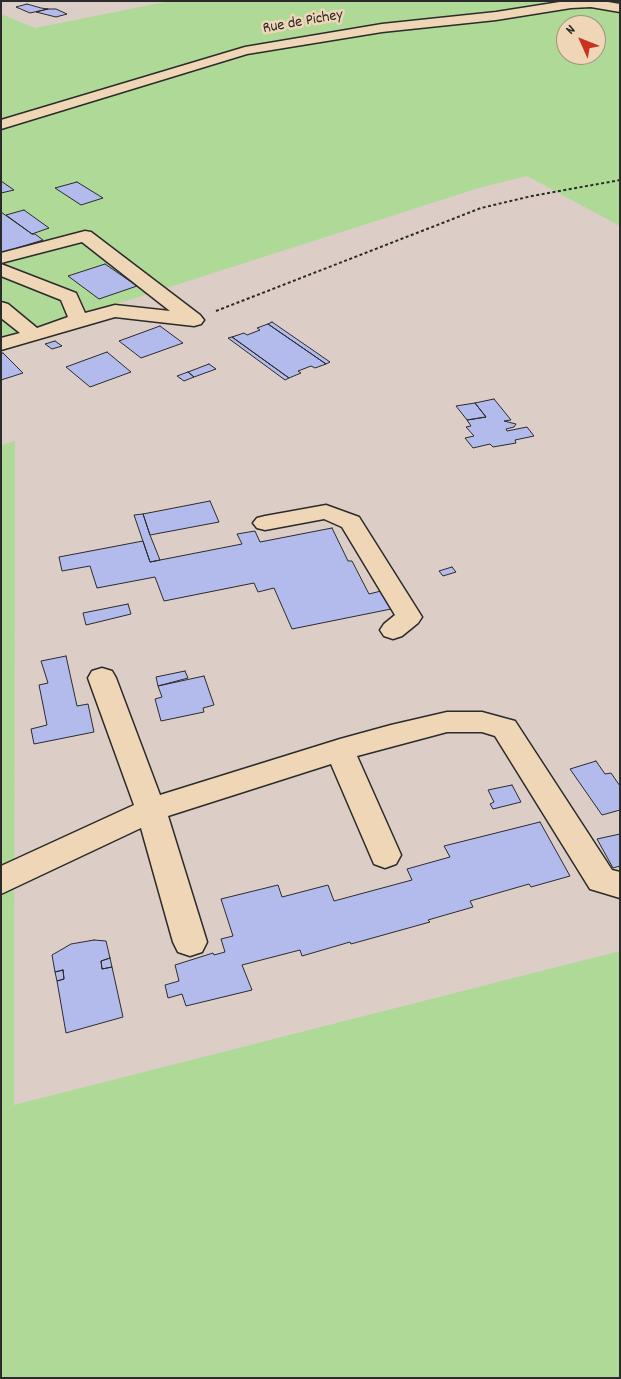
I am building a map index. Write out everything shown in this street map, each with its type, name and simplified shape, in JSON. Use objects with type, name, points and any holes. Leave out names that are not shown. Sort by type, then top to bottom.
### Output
[{"type":"street","name":"Rue de Pichey","points":[[1,125],[245,52],[298,41],[382,28],[496,16],[571,4],[591,3],[620,8]]},
{"type":"street","points":[[1,258],[85,236],[194,320]]},
{"type":"street","points":[[1,270],[69,297],[79,320]]},
{"type":"street","points":[[1,308],[34,335]]},
{"type":"street","points":[[1,344],[114,311],[194,320]]},
{"type":"street","points":[[266,523],[326,512],[351,522],[409,617],[393,630]]},
{"type":"street","points":[[102,678],[151,810],[190,942]]},
{"type":"street","points":[[1,881],[151,810],[340,750],[447,722],[482,722],[505,728],[601,880],[620,885]]},
{"type":"street","points":[[340,750],[385,855]]},
{"type":"path","points":[[194,320],[481,208],[532,196],[620,180]]},
{"type":"green space","points":[[170,1],[588,1],[620,8],[620,226],[527,176],[482,187],[1,341],[1,14],[35,28]]},
{"type":"green space","points":[[15,441],[14,1105],[620,951],[620,1378],[1,1378],[1,445]]},
{"type":"building","points":[[27,4],[48,9],[30,13],[16,7]]},
{"type":"building","points":[[56,9],[67,14],[56,17],[36,12]]},
{"type":"building","points":[[1,181],[14,190],[1,193]]},
{"type":"building","points":[[77,182],[103,198],[81,205],[55,188]]},
{"type":"building","points":[[24,210],[49,228],[32,234],[6,215]]},
{"type":"building","points":[[1,212],[32,234],[43,240],[1,253]]},
{"type":"building","points":[[105,264],[137,286],[99,299],[68,276]]},
{"type":"building","points":[[272,322],[330,362],[326,364],[268,324]]},
{"type":"building","points":[[268,324],[326,364],[315,368],[311,366],[298,371],[301,373],[289,378],[232,337],[244,333],[247,335],[260,330],[257,328]]},
{"type":"building","points":[[160,326],[183,343],[141,358],[119,341]]},
{"type":"building","points":[[232,337],[289,378],[285,380],[228,338]]},
{"type":"building","points":[[55,341],[62,346],[52,349],[45,344]]},
{"type":"building","points":[[107,352],[131,372],[90,387],[66,367]]},
{"type":"building","points":[[3,353],[23,373],[1,380],[1,354]]},
{"type":"building","points":[[209,364],[216,369],[194,377],[188,372]]},
{"type":"building","points":[[188,372],[194,377],[184,381],[177,376]]},
{"type":"building","points":[[494,399],[511,420],[504,421],[516,424],[514,427],[506,429],[507,431],[527,427],[534,436],[515,440],[516,443],[493,447],[490,444],[473,448],[465,438],[474,436],[466,427],[471,426],[467,420],[486,417],[475,403]]},
{"type":"building","points":[[475,403],[486,417],[467,420],[456,406]]},
{"type":"building","points":[[210,501],[219,522],[150,535],[143,514]]},
{"type":"building","points":[[143,514],[160,560],[150,562],[134,515]]},
{"type":"building","points":[[332,528],[348,561],[352,561],[369,594],[381,591],[391,609],[292,629],[274,588],[258,592],[254,583],[164,601],[155,577],[97,588],[90,566],[62,571],[59,557],[143,541],[150,562],[242,544],[237,534],[255,531],[260,542]]},
{"type":"building","points":[[452,567],[456,572],[443,576],[439,571]]},
{"type":"building","points":[[128,604],[131,614],[86,625],[83,613]]},
{"type":"building","points":[[66,656],[77,706],[88,704],[94,732],[34,744],[31,729],[47,725],[39,685],[48,683],[41,661]]},
{"type":"building","points":[[185,671],[188,678],[158,686],[156,677]]},
{"type":"building","points":[[204,676],[214,705],[203,708],[204,712],[161,721],[155,699],[162,697],[158,686]]},
{"type":"building","points":[[596,761],[605,774],[611,773],[620,786],[620,810],[602,815],[570,769]]},
{"type":"building","points":[[512,785],[521,802],[493,809],[490,804],[494,802],[488,790]]},
{"type":"building","points":[[540,822],[570,876],[531,887],[529,884],[470,901],[473,907],[428,920],[430,922],[351,944],[350,942],[302,956],[300,950],[242,965],[252,990],[186,1006],[182,994],[168,998],[165,985],[179,981],[175,965],[213,953],[214,955],[225,952],[221,939],[233,936],[221,899],[278,885],[282,897],[328,885],[334,901],[412,880],[407,869],[450,857],[444,846]]},
{"type":"building","points":[[620,834],[620,866],[613,868],[597,839]]},
{"type":"building","points":[[94,940],[106,941],[110,958],[101,961],[102,969],[112,967],[123,1017],[66,1033],[57,981],[64,979],[63,970],[55,972],[52,955],[71,944]]},
{"type":"building","points":[[110,958],[112,967],[102,969],[101,961]]},
{"type":"building","points":[[63,970],[64,979],[57,981],[55,972]]}]
